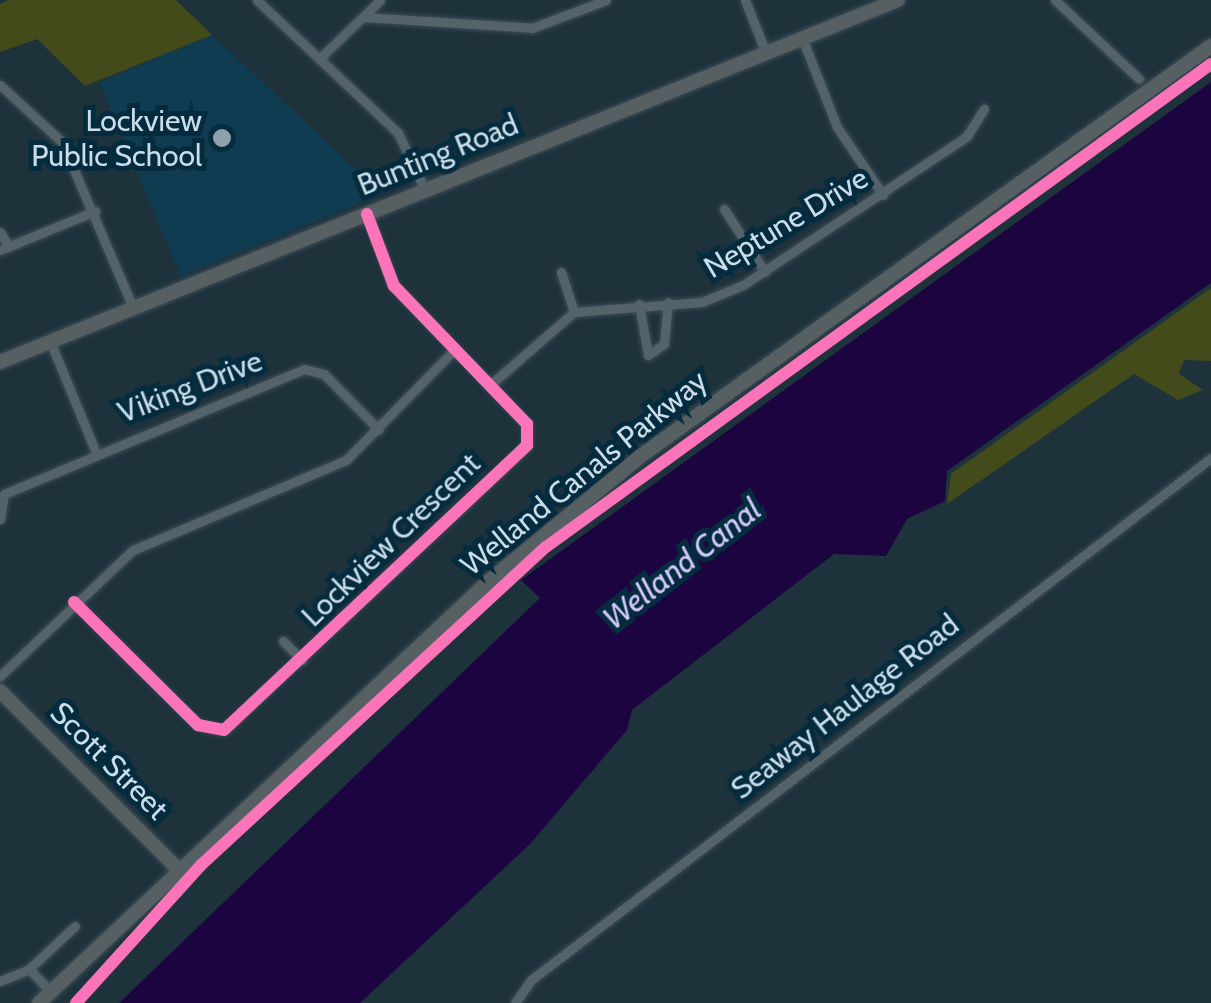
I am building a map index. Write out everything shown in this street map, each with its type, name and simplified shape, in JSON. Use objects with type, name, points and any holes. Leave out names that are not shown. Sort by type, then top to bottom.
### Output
[{"type":"main road","name":"Bunting Road","points":[[0,362],[898,0]]},
{"type":"main road","name":"Welland Canals Parkway","points":[[45,998],[489,581],[638,458],[1211,46]]},
{"type":"main road","name":"Scott Street","points":[[0,691],[180,870]]},
{"type":"street","points":[[257,0],[398,133],[425,190]]},
{"type":"street","points":[[320,58],[380,0]]},
{"type":"street","points":[[364,17],[532,28],[606,0]]},
{"type":"street","points":[[745,0],[766,53]]},
{"type":"street","points":[[1055,0],[1139,79]]},
{"type":"street","points":[[802,38],[837,127],[882,195]]},
{"type":"street","points":[[0,85],[62,142],[95,211],[133,308]]},
{"type":"street","name":"Neptune Drive","points":[[574,312],[702,302],[765,272],[966,136],[984,110]]},
{"type":"street","points":[[724,209],[765,272]]},
{"type":"street","points":[[0,232],[4,248],[95,211]]},
{"type":"street","name":"Lockview Crescent","points":[[74,602],[208,731],[230,726],[526,445],[527,424],[394,286],[367,214]]},
{"type":"street","points":[[490,384],[574,312],[561,272]]},
{"type":"street","points":[[640,304],[648,354],[664,344],[668,302]]},
{"type":"street","points":[[50,342],[95,450]]},
{"type":"street","points":[[0,676],[133,550],[318,477],[379,430],[454,350]]},
{"type":"street","name":"Viking Drive","points":[[0,519],[2,493],[95,450],[304,369],[324,374],[379,430]]},
{"type":"street","name":"Seaway Haulage Road","points":[[515,1003],[530,980],[1211,458]]},
{"type":"street","points":[[284,641],[302,660]]},
{"type":"street","points":[[0,981],[28,969],[76,926]]},
{"type":"street","points":[[28,969],[45,998]]},
{"type":"shaded area","name":"Lockview Public School","points":[[212,35],[382,194],[181,276],[99,82]]},
{"type":"green space","points":[[9,0],[176,0],[212,35],[85,86],[37,39],[0,52],[0,4]]},
{"type":"green space","points":[[1211,288],[1211,361],[1184,360],[1179,374],[1203,390],[1178,400],[1134,374],[947,504],[951,474]]},
{"type":"water","name":"Welland Canal","points":[[1211,82],[1211,283],[947,471],[945,501],[907,519],[886,556],[834,554],[632,710],[627,730],[530,844],[360,1003],[119,1003],[540,598],[521,580]]},
{"type":"cycle path","points":[[76,1003],[201,865],[546,547],[1211,64]]},
{"type":"cycle path","points":[[74,602],[198,725],[224,730],[527,445],[527,424],[394,286],[367,214]]},
{"type":"place","name":"Lockview Public School","points":[[222,138]]}]
